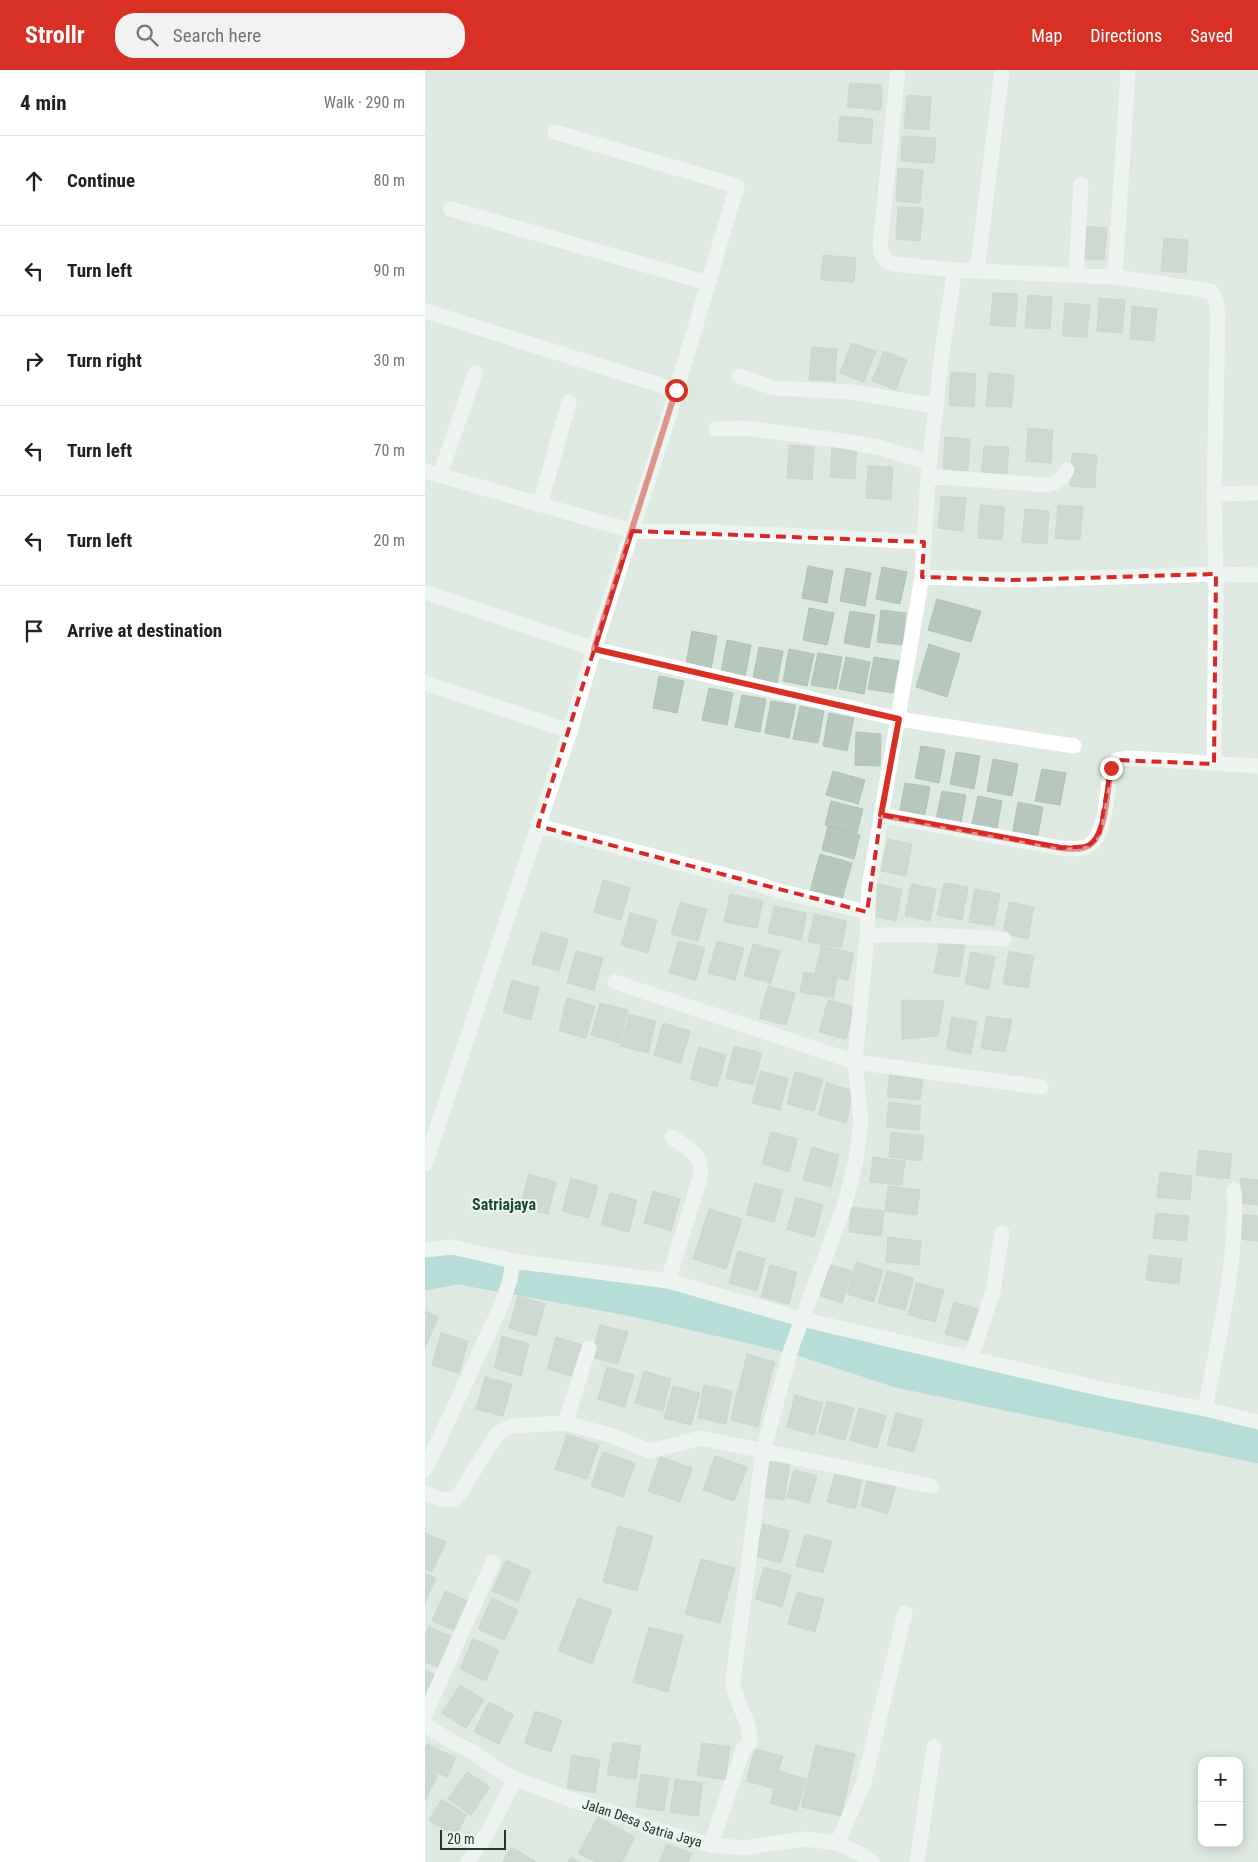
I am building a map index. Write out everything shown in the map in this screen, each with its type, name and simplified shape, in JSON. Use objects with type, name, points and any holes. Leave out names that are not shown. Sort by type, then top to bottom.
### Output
[{"type":"street","points":[[898,70],[879,246],[881,253],[888,262],[955,270],[1115,277],[1211,291],[1214,296],[1218,314],[1214,494],[1216,574],[1214,764]]},
{"type":"street","points":[[977,271],[1002,70]]},
{"type":"street","points":[[1115,277],[1128,70]]},
{"type":"street","points":[[425,1164],[570,731],[737,186],[555,132]]},
{"type":"street","points":[[1077,275],[1081,184]]},
{"type":"street","points":[[451,210],[708,284]]},
{"type":"street","points":[[711,1845],[744,1748],[750,1742],[749,1727],[734,1689],[733,1681],[763,1452],[783,1377],[801,1320],[845,1204],[856,1160],[861,1122],[855,1062],[867,935],[867,912],[881,815],[922,577],[929,470],[943,345],[955,270]]},
{"type":"street","points":[[425,312],[676,390]]},
{"type":"street","points":[[440,475],[475,373]]},
{"type":"street","points":[[739,376],[774,388],[852,392],[937,406]]},
{"type":"street","points":[[540,505],[569,402]]},
{"type":"street","points":[[717,428],[745,428],[843,441],[882,448],[929,470],[1047,485],[1055,484],[1067,470]]},
{"type":"street","points":[[425,471],[632,531],[719,532],[924,542]]},
{"type":"street","points":[[1214,494],[1258,493]]},
{"type":"street","points":[[922,577],[1013,580],[1216,574],[1258,575]]},
{"type":"street","points":[[425,592],[594,649],[899,719],[1074,746]]},
{"type":"street","points":[[425,683],[570,731]]},
{"type":"street","points":[[881,815],[1061,848],[1080,849],[1088,846],[1099,836],[1111,768],[1117,760],[1129,758],[1258,766]]},
{"type":"street","points":[[538,826],[752,882],[779,891],[867,912]]},
{"type":"street","points":[[867,935],[927,935],[1003,939]]},
{"type":"street","points":[[615,982],[855,1062],[1041,1087]]},
{"type":"street","points":[[668,1281],[701,1178],[701,1168],[697,1156],[672,1137]]},
{"type":"street","points":[[1205,1409],[1231,1262],[1235,1212],[1234,1190]]},
{"type":"street","points":[[971,1358],[993,1291],[1002,1233]]},
{"type":"street","points":[[425,1250],[453,1247],[513,1261],[668,1281],[801,1320],[1102,1390],[1205,1409],[1258,1422]]},
{"type":"street","points":[[425,1470],[502,1304],[510,1280],[513,1261]]},
{"type":"street","points":[[565,1423],[589,1348]]},
{"type":"street","points":[[425,1493],[440,1499],[453,1500],[461,1493],[497,1434],[511,1426],[565,1423],[610,1435],[650,1451],[701,1438],[931,1486]]},
{"type":"street","points":[[425,1715],[493,1562]]},
{"type":"street","points":[[837,1843],[863,1785],[905,1613]]},
{"type":"street","name":"Jalan Desa Satria Jaya","points":[[425,1726],[472,1751],[495,1768],[515,1779],[579,1803],[624,1816],[653,1829],[711,1845],[743,1848],[804,1839],[837,1843],[859,1853],[872,1862]]},
{"type":"street","points":[[917,1862],[934,1747]]},
{"type":"street","points":[[468,1862],[491,1828],[515,1779]]},
{"type":"highlighted area","points":[[632,531],[924,542],[922,577],[1013,580],[1216,574],[1214,764],[1117,760],[1111,768],[1099,836],[1088,846],[1061,848],[881,815],[867,912],[538,826]]},
{"type":"green space","points":[[425,1250],[668,1281],[1258,1422],[1258,1443],[900,1368],[796,1334],[632,1296],[458,1264],[425,1270]]},
{"type":"building","points":[[850,83],[882,85],[881,110],[847,107]]},
{"type":"building","points":[[907,95],[931,97],[929,130],[904,128]]},
{"type":"building","points":[[840,116],[873,119],[871,144],[838,141]]},
{"type":"building","points":[[902,136],[936,138],[934,163],[901,161]]},
{"type":"building","points":[[898,168],[923,170],[920,203],[896,201]]},
{"type":"building","points":[[898,207],[923,208],[920,241],[896,239]]},
{"type":"building","points":[[1082,226],[1107,228],[1104,260],[1079,258]]},
{"type":"building","points":[[1164,238],[1188,240],[1186,273],[1161,271]]},
{"type":"building","points":[[823,255],[856,258],[854,282],[821,280]]},
{"type":"building","points":[[993,293],[1018,294],[1015,327],[990,325]]},
{"type":"building","points":[[1028,295],[1052,297],[1050,329],[1025,328]]},
{"type":"building","points":[[1099,298],[1125,300],[1122,333],[1097,331]]},
{"type":"building","points":[[1065,303],[1090,305],[1087,337],[1062,336]]},
{"type":"building","points":[[1132,306],[1157,309],[1154,341],[1130,339]]},
{"type":"building","points":[[852,343],[876,351],[864,382],[840,373]]},
{"type":"building","points":[[812,347],[837,349],[835,381],[809,380]]},
{"type":"building","points":[[884,351],[907,360],[896,390],[872,381]]},
{"type":"building","points":[[951,372],[976,374],[974,407],[949,405]]},
{"type":"building","points":[[989,373],[1014,375],[1012,407],[986,406]]},
{"type":"building","points":[[1028,428],[1053,430],[1051,463],[1026,461]]},
{"type":"building","points":[[945,437],[970,439],[968,472],[943,470]]},
{"type":"building","points":[[789,445],[814,447],[812,480],[787,478]]},
{"type":"building","points":[[832,445],[857,446],[855,479],[830,477]]},
{"type":"building","points":[[984,446],[1009,447],[1006,480],[981,478]]},
{"type":"building","points":[[1072,453],[1097,455],[1095,488],[1070,486]]},
{"type":"building","points":[[868,466],[893,467],[891,500],[866,498]]},
{"type":"building","points":[[941,496],[966,498],[963,531],[938,528]]},
{"type":"building","points":[[980,505],[1005,507],[1002,540],[978,538]]},
{"type":"building","points":[[1058,505],[1083,507],[1080,540],[1055,538]]},
{"type":"building","points":[[1025,509],[1049,511],[1047,544],[1022,542]]},
{"type":"building","points":[[808,566],[833,571],[827,603],[802,598]]},
{"type":"building","points":[[882,567],[907,572],[900,604],[876,599]]},
{"type":"building","points":[[846,568],[871,573],[865,606],[840,601]]},
{"type":"building","points":[[937,599],[981,611],[971,642],[928,630]]},
{"type":"building","points":[[809,608],[834,613],[827,645],[803,640]]},
{"type":"building","points":[[881,610],[906,613],[902,645],[877,642]]},
{"type":"building","points":[[850,611],[875,615],[869,648],[844,643]]},
{"type":"building","points":[[692,631],[717,636],[711,669],[686,664]]},
{"type":"building","points":[[727,640],[751,645],[745,677],[721,672]]},
{"type":"building","points":[[929,644],[960,654],[947,697],[916,687]]},
{"type":"building","points":[[759,647],[783,651],[777,684],[753,679]]},
{"type":"building","points":[[789,649],[814,654],[807,686],[783,681]]},
{"type":"building","points":[[818,653],[842,657],[836,689],[811,685]]},
{"type":"building","points":[[846,657],[870,662],[864,694],[839,689]]},
{"type":"building","points":[[874,657],[899,661],[893,693],[868,689]]},
{"type":"building","points":[[659,676],[684,681],[677,713],[653,708]]},
{"type":"building","points":[[709,688],[733,693],[727,725],[702,720]]},
{"type":"building","points":[[742,695],[766,699],[760,732],[735,727]]},
{"type":"building","points":[[771,701],[796,705],[789,738],[765,733]]},
{"type":"building","points":[[800,706],[824,711],[818,743],[793,739]]},
{"type":"building","points":[[829,713],[854,718],[847,751],[823,746]]},
{"type":"building","points":[[856,732],[881,734],[880,766],[855,765]]},
{"type":"building","points":[[921,746],[945,750],[939,783],[915,778]]},
{"type":"building","points":[[956,752],[980,756],[974,789],[950,784]]},
{"type":"building","points":[[993,759],[1018,764],[1012,796],[987,791]]},
{"type":"building","points":[[1042,769],[1066,773],[1060,805],[1035,801]]},
{"type":"building","points":[[833,771],[865,780],[858,804],[826,795]]},
{"type":"building","points":[[905,783],[930,787],[924,820],[899,815]]},
{"type":"building","points":[[942,791],[966,795],[960,828],[935,823]]},
{"type":"building","points":[[978,796],[1002,801],[996,833],[971,828]]},
{"type":"building","points":[[831,801],[863,809],[857,833],[825,825]]},
{"type":"building","points":[[1018,802],[1043,807],[1037,840],[1012,835]]},
{"type":"building","points":[[828,826],[860,835],[854,859],[822,850]]},
{"type":"building","points":[[888,839],[912,844],[906,876],[881,871]]},
{"type":"building","points":[[820,854],[852,863],[841,903],[809,895]]},
{"type":"building","points":[[603,880],[630,888],[621,920],[594,912]]},
{"type":"building","points":[[944,883],[968,887],[962,920],[937,915]]},
{"type":"building","points":[[877,884],[902,889],[896,921],[871,916]]},
{"type":"building","points":[[911,884],[936,889],[930,921],[905,916]]},
{"type":"building","points":[[975,889],[1000,894],[994,926],[969,922]]},
{"type":"building","points":[[730,894],[763,901],[757,928],[724,922]]},
{"type":"building","points":[[680,902],[707,909],[698,941],[671,934]]},
{"type":"building","points":[[1009,902],[1034,907],[1028,939],[1003,934]]},
{"type":"building","points":[[774,906],[807,913],[801,940],[768,933]]},
{"type":"building","points":[[630,913],[657,920],[648,953],[621,945]]},
{"type":"building","points":[[814,914],[847,921],[841,948],[808,942]]},
{"type":"building","points":[[541,932],[568,939],[559,971],[532,964]]},
{"type":"building","points":[[940,940],[965,945],[959,977],[934,973]]},
{"type":"building","points":[[678,941],[705,948],[696,980],[669,973]]},
{"type":"building","points":[[717,941],[744,948],[735,980],[708,973]]},
{"type":"building","points":[[753,944],[780,951],[771,983],[744,976]]},
{"type":"building","points":[[821,946],[854,953],[848,980],[815,973]]},
{"type":"building","points":[[576,951],[603,958],[594,990],[567,983]]},
{"type":"building","points":[[1009,951],[1034,956],[1028,988],[1003,984]]},
{"type":"building","points":[[971,952],[995,957],[989,989],[965,984]]},
{"type":"building","points":[[804,972],[837,978],[833,998],[800,992]]},
{"type":"building","points":[[512,980],[539,988],[531,1020],[503,1012]]},
{"type":"building","points":[[768,986],[795,993],[786,1025],[759,1018]]},
{"type":"building","points":[[567,998],[595,1006],[586,1038],[559,1031]]},
{"type":"building","points":[[828,1000],[855,1007],[846,1039],[819,1032]]},
{"type":"building","points":[[902,1000],[944,1001],[938,1036],[902,1039]]},
{"type":"building","points":[[600,1003],[628,1010],[619,1043],[591,1035]]},
{"type":"building","points":[[629,1014],[656,1021],[648,1053],[620,1046]]},
{"type":"building","points":[[987,1016],[1012,1020],[1005,1052],[981,1048]]},
{"type":"building","points":[[952,1017],[977,1022],[971,1054],[946,1049]]},
{"type":"building","points":[[663,1023],[690,1031],[681,1063],[654,1055]]},
{"type":"building","points":[[734,1046],[762,1053],[753,1085],[726,1078]]},
{"type":"building","points":[[699,1047],[726,1055],[717,1087],[690,1079]]},
{"type":"building","points":[[761,1071],[788,1078],[780,1110],[752,1103]]},
{"type":"building","points":[[795,1072],[823,1079],[814,1111],[787,1104]]},
{"type":"building","points":[[890,1072],[923,1076],[920,1100],[887,1097]]},
{"type":"building","points":[[827,1083],[854,1091],[846,1123],[818,1115]]},
{"type":"building","points":[[889,1102],[921,1106],[919,1130],[886,1127]]},
{"type":"building","points":[[771,1132],[798,1139],[789,1172],[762,1164]]},
{"type":"building","points":[[891,1132],[924,1136],[921,1161],[889,1157]]},
{"type":"building","points":[[812,1147],[839,1155],[831,1187],[803,1180]]},
{"type":"building","points":[[1199,1150],[1232,1154],[1229,1179],[1196,1175]]},
{"type":"building","points":[[873,1157],[905,1161],[902,1185],[870,1182]]},
{"type":"building","points":[[1160,1172],[1192,1176],[1190,1200],[1157,1197]]},
{"type":"building","points":[[529,1174],[556,1182],[548,1214],[520,1207]]},
{"type":"building","points":[[571,1178],[598,1186],[589,1218],[562,1211]]},
{"type":"building","points":[[1241,1178],[1258,1180],[1258,1205],[1238,1203]]},
{"type":"building","points":[[755,1183],[783,1190],[774,1222],[746,1215]]},
{"type":"building","points":[[888,1186],[920,1190],[917,1215],[885,1211]]},
{"type":"building","points":[[653,1191],[680,1199],[671,1231],[644,1223]]},
{"type":"building","points":[[610,1193],[637,1200],[629,1232],[601,1225]]},
{"type":"building","points":[[796,1197],[823,1205],[814,1237],[787,1229]]},
{"type":"building","points":[[851,1207],[884,1211],[881,1236],[849,1232]]},
{"type":"building","points":[[709,1209],[742,1219],[726,1269],[693,1259]]},
{"type":"building","points":[[1156,1213],[1189,1216],[1186,1241],[1153,1238]]},
{"type":"building","points":[[1239,1214],[1258,1216],[1258,1241],[1236,1239]]},
{"type":"building","points":[[888,1237],[921,1241],[919,1265],[886,1262]]},
{"type":"building","points":[[738,1251],[765,1259],[757,1291],[729,1283]]},
{"type":"building","points":[[1149,1255],[1182,1259],[1179,1284],[1146,1280]]},
{"type":"building","points":[[856,1262],[883,1270],[874,1302],[847,1294]]},
{"type":"building","points":[[770,1265],[797,1272],[789,1304],[761,1297]]},
{"type":"building","points":[[830,1265],[852,1271],[842,1303],[820,1296]]},
{"type":"building","points":[[887,1271],[914,1278],[905,1310],[878,1303]]},
{"type":"building","points":[[916,1283],[944,1290],[935,1322],[908,1315]]},
{"type":"building","points":[[518,1296],[545,1304],[536,1336],[509,1328]]},
{"type":"building","points":[[954,1302],[981,1310],[972,1342],[945,1334]]},
{"type":"building","points":[[425,1311],[438,1317],[425,1348]]},
{"type":"building","points":[[600,1325],[628,1332],[618,1364],[591,1357]]},
{"type":"building","points":[[441,1333],[468,1341],[459,1373],[432,1365]]},
{"type":"building","points":[[502,1336],[529,1344],[521,1376],[494,1368]]},
{"type":"building","points":[[556,1337],[583,1345],[575,1377],[547,1369]]},
{"type":"building","points":[[747,1354],[775,1362],[766,1394],[739,1387]]},
{"type":"building","points":[[607,1367],[634,1375],[625,1407],[598,1399]]},
{"type":"building","points":[[644,1371],[671,1379],[663,1411],[635,1403]]},
{"type":"building","points":[[485,1377],[512,1384],[503,1416],[476,1409]]},
{"type":"building","points":[[704,1385],[732,1391],[726,1424],[698,1418]]},
{"type":"building","points":[[673,1386],[700,1393],[691,1425],[664,1418]]},
{"type":"building","points":[[738,1388],[766,1394],[758,1427],[731,1420]]},
{"type":"building","points":[[795,1395],[823,1403],[814,1435],[787,1427]]},
{"type":"building","points":[[827,1401],[854,1408],[845,1440],[818,1433]]},
{"type":"building","points":[[859,1408],[886,1416],[877,1448],[850,1440]]},
{"type":"building","points":[[896,1413],[923,1420],[914,1452],[887,1445]]},
{"type":"building","points":[[567,1434],[599,1445],[587,1479],[555,1469]]},
{"type":"building","points":[[603,1452],[635,1463],[623,1497],[591,1486]]},
{"type":"building","points":[[715,1456],[747,1467],[734,1501],[703,1490]]},
{"type":"building","points":[[660,1457],[692,1468],[680,1502],[648,1491]]},
{"type":"building","points":[[767,1459],[790,1463],[784,1500],[761,1496]]},
{"type":"building","points":[[794,1470],[817,1476],[809,1503],[787,1497]]},
{"type":"building","points":[[836,1470],[863,1477],[855,1509],[827,1502]]},
{"type":"building","points":[[869,1475],[897,1482],[888,1514],[861,1506]]},
{"type":"building","points":[[763,1524],[790,1531],[781,1563],[754,1556]]},
{"type":"building","points":[[618,1526],[653,1536],[637,1591],[603,1582]]},
{"type":"building","points":[[425,1533],[446,1542],[432,1572],[425,1569]]},
{"type":"building","points":[[805,1534],[832,1541],[823,1573],[796,1566]]},
{"type":"building","points":[[701,1559],[735,1568],[720,1623],[685,1614]]},
{"type":"building","points":[[506,1560],[531,1571],[518,1602],[492,1591]]},
{"type":"building","points":[[764,1567],[791,1575],[782,1607],[755,1599]]},
{"type":"building","points":[[425,1573],[436,1578],[425,1603]]},
{"type":"building","points":[[445,1591],[471,1602],[458,1632],[432,1621]]},
{"type":"building","points":[[797,1592],[824,1599],[815,1632],[788,1624]]},
{"type":"building","points":[[492,1598],[518,1610],[504,1640],[478,1629]]},
{"type":"building","points":[[578,1598],[612,1610],[592,1664],[558,1651]]},
{"type":"building","points":[[429,1627],[455,1638],[441,1669],[425,1662],[425,1635]]},
{"type":"building","points":[[649,1627],[683,1636],[668,1692],[633,1682]]},
{"type":"building","points":[[473,1639],[499,1650],[486,1681],[460,1669]]},
{"type":"building","points":[[425,1670],[437,1676],[425,1702]]},
{"type":"building","points":[[460,1685],[484,1700],[466,1728],[442,1713]]},
{"type":"building","points":[[489,1702],[514,1715],[499,1744],[474,1732]]},
{"type":"building","points":[[535,1711],[562,1720],[551,1752],[525,1743]]},
{"type":"building","points":[[613,1742],[641,1746],[636,1779],[607,1775]]},
{"type":"building","points":[[702,1743],[730,1747],[725,1780],[697,1775]]},
{"type":"building","points":[[427,1744],[456,1758],[447,1777],[425,1767],[425,1747]]},
{"type":"building","points":[[816,1745],[855,1754],[841,1816],[801,1807]]},
{"type":"building","points":[[755,1749],[783,1756],[773,1788],[746,1781]]},
{"type":"building","points":[[572,1755],[600,1760],[595,1793],[567,1788]]},
{"type":"building","points":[[425,1768],[438,1775],[425,1801]]},
{"type":"building","points":[[779,1771],[806,1779],[797,1811],[770,1803]]},
{"type":"building","points":[[467,1772],[490,1787],[471,1815],[448,1799]]},
{"type":"building","points":[[641,1774],[669,1778],[664,1811],[636,1807]]},
{"type":"building","points":[[675,1779],[703,1783],[698,1816],[670,1812]]},
{"type":"building","points":[[442,1799],[467,1815],[455,1836],[429,1820]]},
{"type":"building","points":[[598,1817],[635,1837],[622,1862],[595,1862],[578,1853]]},
{"type":"building","points":[[667,1844],[692,1853],[688,1862],[659,1862]]},
{"type":"building","points":[[511,1847],[535,1861],[503,1862]]},
{"type":"building","points":[[571,1857],[580,1862],[568,1862]]},
{"type":"waterway","points":[[425,1270],[458,1264],[632,1296],[796,1334],[900,1368],[1258,1443]]},
{"type":"district","name":"Satriajaya","points":[[504,1204]]},
{"type":"route","points":[[676,390],[594,649],[899,719],[881,815],[1061,848],[1080,849],[1094,842],[1099,836],[1111,768]]}]
